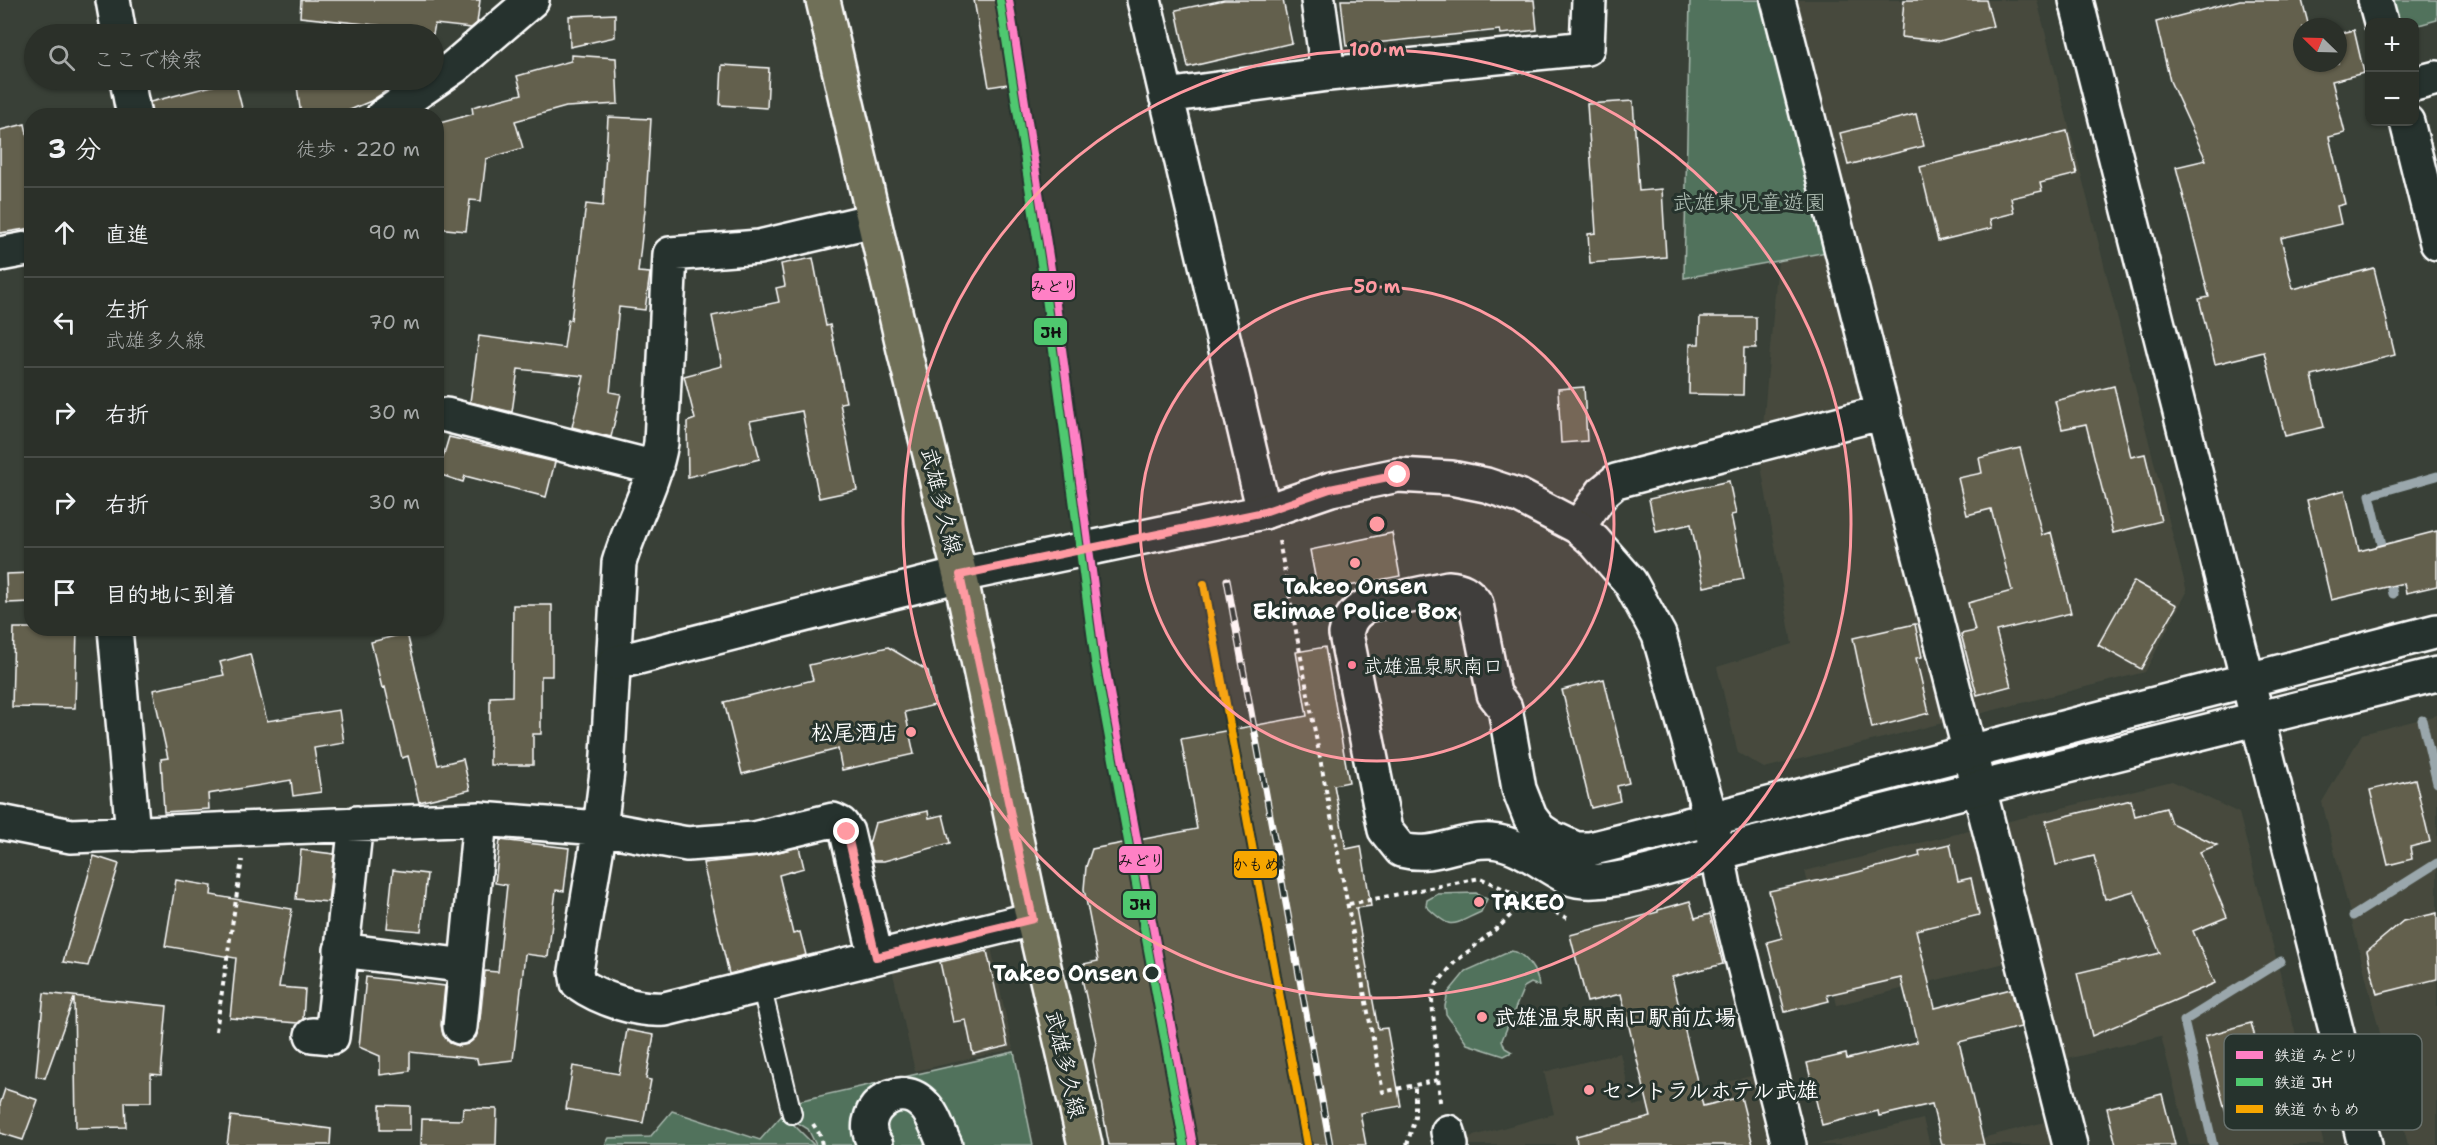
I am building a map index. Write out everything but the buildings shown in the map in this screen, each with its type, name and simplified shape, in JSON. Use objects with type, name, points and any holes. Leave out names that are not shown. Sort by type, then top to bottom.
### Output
[{"type":"main road","name":"武雄多久線","points":[[823,0],[960,575],[1033,919],[1085,1145]]},
{"type":"street","points":[[113,0],[117,24]]},
{"type":"street","points":[[444,74],[532,0]]},
{"type":"street","points":[[1144,0],[1264,512]]},
{"type":"street","points":[[1318,0],[1328,74]]},
{"type":"street","points":[[1166,96],[1328,74],[1587,48],[1589,0]]},
{"type":"street","points":[[1778,0],[2070,1145]]},
{"type":"street","points":[[2076,0],[2337,1034]]},
{"type":"street","points":[[2375,0],[2380,18]]},
{"type":"street","points":[[2419,83],[2437,78]]},
{"type":"street","points":[[129,90],[132,108]]},
{"type":"street","points":[[395,108],[421,90]]},
{"type":"street","points":[[2407,126],[2437,243]]},
{"type":"street","points":[[874,220],[759,247],[670,254],[661,443],[656,468],[628,531],[619,563],[607,772],[576,971],[578,983],[619,1003],[657,1009],[1033,919]]},
{"type":"street","points":[[0,254],[24,250]]},
{"type":"street","points":[[1578,527],[1603,492],[1616,481],[1884,412]]},
{"type":"street","points":[[446,415],[656,468]]},
{"type":"street","points":[[615,663],[960,575],[1264,512],[1330,489],[1398,475],[1450,478],[1497,489],[1540,506],[1578,527],[1594,541],[1630,582],[1659,635],[1711,819],[1717,853],[1789,1145]]},
{"type":"street","points":[[2437,631],[1590,849],[1576,849],[1552,838],[1540,830],[1530,817],[1519,789],[1505,708],[1494,694],[1476,604],[1470,594],[1459,589],[1448,588],[1366,604],[1349,620],[1346,634],[1385,830],[1401,850],[1425,854],[1480,842],[1506,843],[1571,879],[1590,883],[1666,867],[2437,674]]},
{"type":"street","points":[[116,636],[133,834]]},
{"type":"street","points":[[0,822],[71,836],[480,819],[600,828],[677,842],[698,843],[754,839],[833,820],[841,824],[847,832],[876,957]]},
{"type":"street","points":[[460,1027],[480,819]]},
{"type":"street","points":[[312,1035],[332,1036],[356,823]]},
{"type":"street","points":[[341,950],[466,966]]},
{"type":"street","points":[[876,1145],[870,1131],[869,1121],[873,1111],[879,1103],[898,1095],[911,1096],[921,1101],[929,1111],[945,1145]]},
{"type":"street","points":[[2361,1130],[2365,1145]]},
{"type":"lane","points":[[761,985],[792,1114]]},
{"type":"path","points":[[1279,541],[1383,1092],[1438,1080]]},
{"type":"path","points":[[216,1031],[247,829]]},
{"type":"path","points":[[1349,904],[1480,878],[1569,919]]},
{"type":"path","points":[[1449,1138],[1440,1102],[1438,1080],[1432,1000],[1436,985],[1454,963],[1502,924],[1526,899]]},
{"type":"path","points":[[1366,1043],[1374,1042]]},
{"type":"path","points":[[1407,1145],[1415,1117],[1415,1084]]},
{"type":"shaded area","points":[[1765,0],[2037,0],[2187,592],[2145,672],[1764,768],[1738,753],[1717,667],[1792,644],[1760,460],[1778,260],[1826,252]]},
{"type":"shaded area","points":[[2437,715],[2437,1145],[2408,1145],[2404,1130],[2422,1130],[2422,1034],[2380,1034],[2322,802],[2362,734]]},
{"type":"shaded area","points":[[2172,781],[2239,813],[2296,1034],[2224,1034],[2224,1130],[2320,1130],[2324,1145],[2189,1145],[2161,1036],[2055,1062],[2029,957],[1837,1005],[1805,871]]},
{"type":"shaded area","points":[[990,943],[1013,1049],[915,1071],[891,965]]},
{"type":"shaded area","name":"セントラルホテル武雄","points":[[1620,1053],[1633,1106],[1755,1075],[1772,1145],[1464,1145],[1462,1139],[1554,1114],[1544,1072]]},
{"type":"shaded area","points":[[1923,1119],[1930,1145],[1818,1145]]},
{"type":"shaded area","points":[[2049,1121],[2055,1145],[1954,1145]]},
{"type":"green space","name":"武雄東児童遊園","points":[[1690,0],[1765,0],[1827,252],[1684,278]]},
{"type":"green space","points":[[2392,0],[2437,0],[2437,20],[2419,25],[2419,18],[2397,18]]},
{"type":"green space","points":[[1476,893],[1487,899],[1481,912],[1457,923],[1447,923],[1426,906],[1427,900],[1438,894]]},
{"type":"green space","points":[[1511,951],[1521,955],[1530,964],[1539,986],[1531,983],[1524,987],[1502,1040],[1505,1048],[1512,1052],[1504,1056],[1467,1044],[1446,1014],[1445,1006],[1448,993],[1466,971]]},
{"type":"green space","points":[[1014,1052],[1033,1145],[816,1145],[808,1129],[798,1123],[802,1112],[798,1101]]},
{"type":"green space","points":[[672,1111],[760,1140],[783,1114],[814,1145],[605,1145],[609,1138],[650,1137]]},
{"type":"waterway","points":[[2385,557],[2370,495],[2437,476]]},
{"type":"waterway","points":[[2389,576],[2393,594]]},
{"type":"waterway","points":[[2422,720],[2437,783]]},
{"type":"waterway","points":[[2353,916],[2437,863]]},
{"type":"waterway","points":[[2213,1145],[2184,1021],[2281,961]]},
{"type":"railway","points":[[1227,580],[1330,1145]]},
{"type":"rail line","name":"みどり","points":[[1009,0],[1053,282],[1104,660],[1193,1145]]},
{"type":"rail line","name":"JH","points":[[1000,1],[1044,283],[1095,662],[1184,1145]]},
{"type":"rail line","name":"かもめ","points":[[1204,584],[1307,1145]]},
{"type":"place","name":"Takeo Onsen Ekimae Police Box","points":[[1355,563]]},
{"type":"place","name":"武雄温泉駅南口","points":[[1352,665]]},
{"type":"place","name":"松尾酒店","points":[[911,732]]},
{"type":"place","name":"TAKEO","points":[[1479,902]]},
{"type":"place","name":"Takeo Onsen","points":[[1152,973]]},
{"type":"place","name":"武雄温泉駅南口駅前広場","points":[[1482,1017]]},
{"type":"place","name":"セントラルホテル武雄","points":[[1589,1090]]},
{"type":"route","points":[[847,832],[876,957],[1033,919],[960,575],[1264,512],[1330,489],[1398,475]]}]
